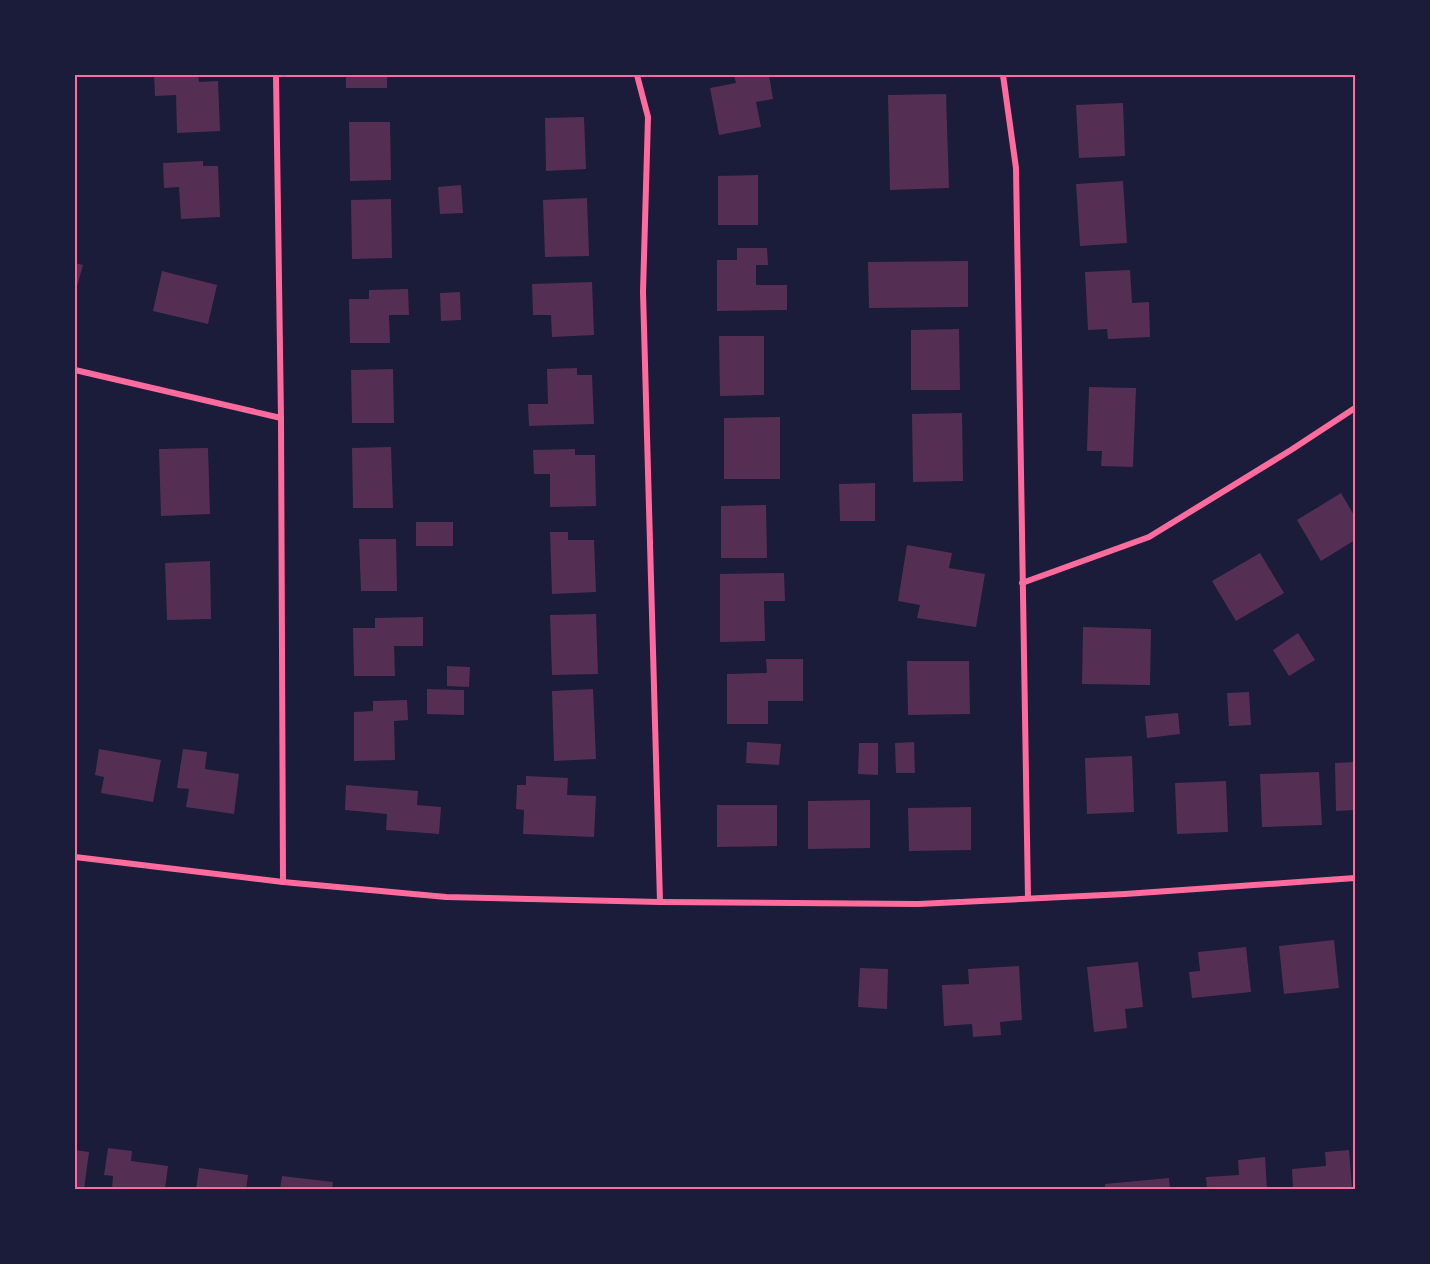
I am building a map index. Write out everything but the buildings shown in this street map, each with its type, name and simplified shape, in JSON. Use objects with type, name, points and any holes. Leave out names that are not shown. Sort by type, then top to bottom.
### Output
[{"type":"street","points":[[276,75],[281,418],[283,882]]},
{"type":"street","points":[[637,75],[648,117],[643,292],[660,902]]},
{"type":"street","points":[[1003,75],[1016,168],[1028,898]]},
{"type":"street","points":[[75,370],[281,418]]},
{"type":"street","points":[[1022,583],[1149,537],[1355,408]]},
{"type":"street","points":[[75,857],[283,882],[446,897],[660,902],[918,904],[1125,894],[1355,878]]}]
